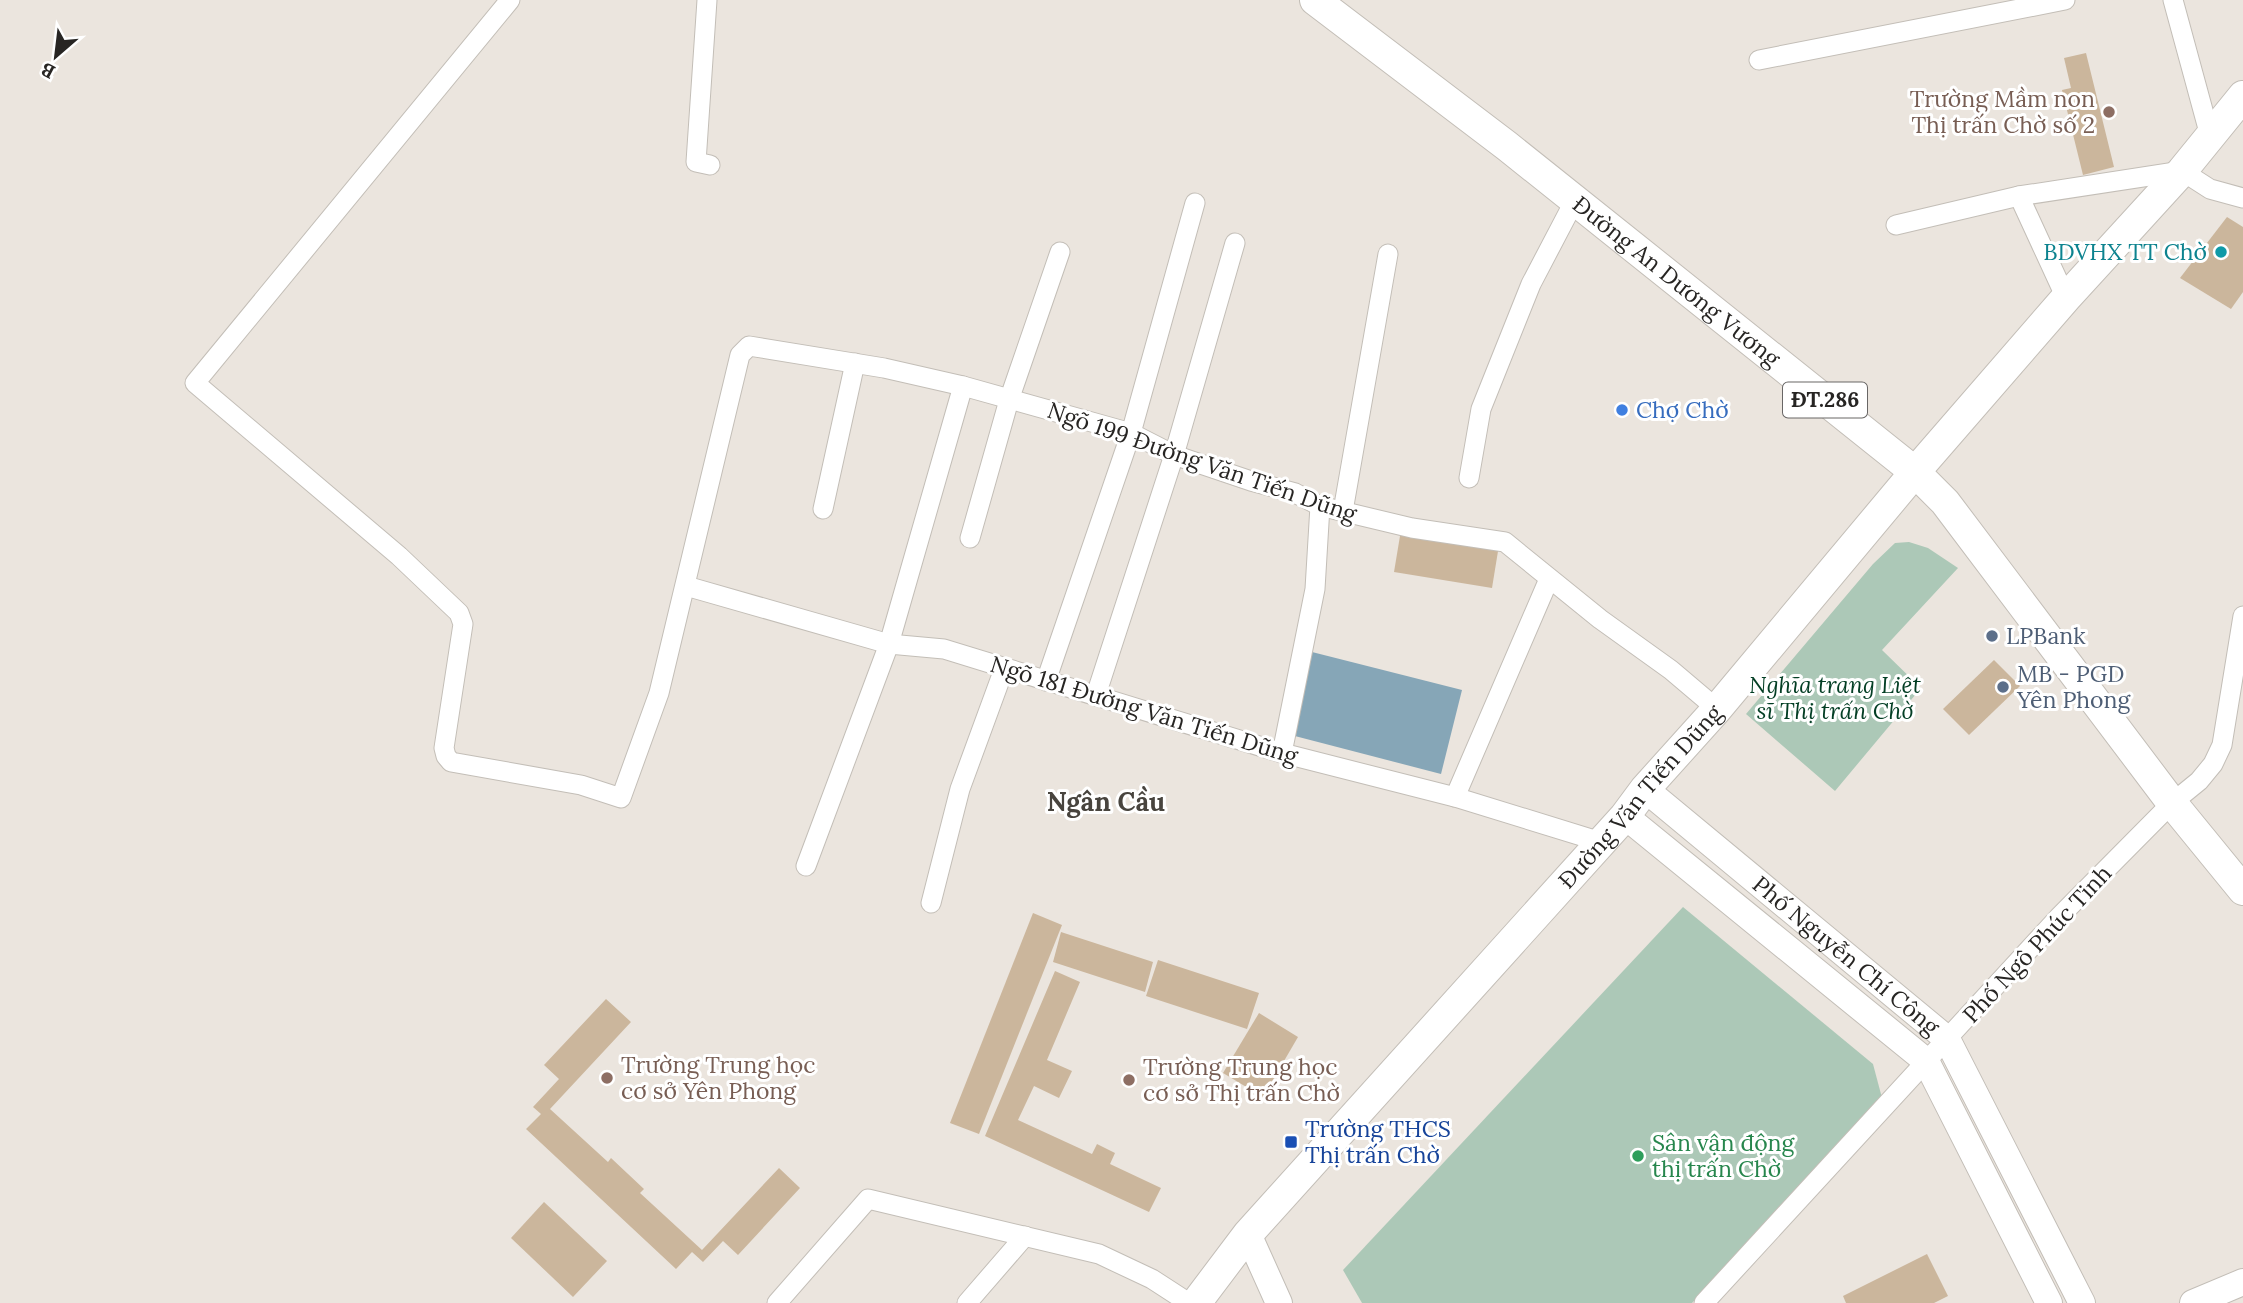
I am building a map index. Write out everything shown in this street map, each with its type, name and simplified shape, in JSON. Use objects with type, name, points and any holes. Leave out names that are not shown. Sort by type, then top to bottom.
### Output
[{"type":"main road","name":"Đường An Dương Vương","points":[[1315,0],[1575,200],[1915,472],[1945,502],[2172,803],[2243,890]]},
{"type":"main road","name":"Đường Văn Tiến Dũng","points":[[1196,1303],[1248,1234],[1625,816],[1644,789],[1717,709],[1915,472],[2066,298],[2182,171],[2243,96]]},
{"type":"street","points":[[510,0],[195,383],[399,556],[459,613],[463,624],[444,748],[450,762],[581,785],[621,798],[659,693],[686,586]]},
{"type":"street","points":[[707,0],[696,162],[710,165]]},
{"type":"street","points":[[1759,60],[2064,0]]},
{"type":"street","points":[[2173,0],[2210,136]]},
{"type":"street","points":[[1896,225],[2019,196],[2182,171],[2210,189],[2243,198]]},
{"type":"street","points":[[2019,196],[2066,298]]},
{"type":"street","points":[[1469,478],[1481,409],[1531,284],[1575,200]]},
{"type":"street","points":[[1046,681],[1131,433],[1195,203]]},
{"type":"street","points":[[1096,695],[1174,455],[1235,243]]},
{"type":"street","points":[[970,538],[1009,400],[1060,252]]},
{"type":"street","points":[[1343,511],[1388,254]]},
{"type":"street","name":"Ngõ 199 Đường Văn Tiến Dũng","points":[[686,586],[740,355],[749,346],[855,363],[963,386],[1131,433],[1174,455],[1295,493],[1320,506],[1412,528],[1506,542],[1549,579],[1671,670],[1717,709]]},
{"type":"street","points":[[823,509],[855,363]]},
{"type":"street","points":[[806,866],[889,644],[963,386]]},
{"type":"street","points":[[1282,753],[1315,589],[1320,506]]},
{"type":"street","points":[[1455,797],[1549,579]]},
{"type":"street","name":"Ngõ 181 Đường Văn Tiến Dũng","points":[[686,586],[889,644],[944,649],[1282,753],[1455,797],[1601,842]]},
{"type":"street","name":"Phố Ngô Phúc Tinh","points":[[1704,1303],[2058,918],[2172,803],[2199,781],[2213,764],[2222,745],[2243,616]]},
{"type":"street","points":[[931,903],[960,789],[1004,669]]},
{"type":"street","name":"Phố Nguyễn Chí Công","points":[[1644,789],[1947,1039],[2082,1303]]},
{"type":"street","name":"Phố Nguyễn Chí Công","points":[[1625,816],[1926,1061],[2049,1303]]},
{"type":"street","points":[[777,1303],[868,1199],[1099,1254],[1152,1279],[1189,1303]]},
{"type":"street","points":[[1248,1234],[1279,1303]]},
{"type":"street","points":[[967,1303],[1025,1236]]},
{"type":"street","points":[[2193,1303],[2243,1282]]},
{"type":"green space","name":"Nghĩa trang Liệt sĩ Thị trấn Chờ","points":[[1909,542],[1928,548],[1958,568],[1882,650],[1921,688],[1835,791],[1746,714],[1873,564],[1895,543]]},
{"type":"green space","points":[[1683,907],[1873,1064],[1882,1098],[1757,1236],[1692,1303],[1362,1303],[1343,1270]]},
{"type":"water","points":[[1312,652],[1462,690],[1441,774],[1291,735]]},
{"type":"building","points":[[2086,53],[2114,167],[2083,175],[2062,90],[2071,88],[2064,58]]},
{"type":"building","name":"BDVHX TT Chờ","points":[[2227,217],[2243,227],[2243,292],[2231,309],[2180,278]]},
{"type":"building","points":[[1401,530],[1499,545],[1492,588],[1394,572]]},
{"type":"building","points":[[1994,660],[2020,686],[1969,735],[1943,709]]},
{"type":"building","points":[[1033,913],[1062,925],[979,1134],[950,1123]]},
{"type":"building","points":[[1061,932],[1153,962],[1145,992],[1053,962]]},
{"type":"building","points":[[1158,960],[1259,993],[1247,1029],[1146,996]]},
{"type":"building","points":[[1055,971],[1080,982],[1047,1060],[1072,1071],[1059,1098],[1034,1086],[1018,1120],[1092,1154],[1097,1144],[1115,1153],[1110,1164],[1161,1188],[1149,1212],[985,1136]]},
{"type":"building","points":[[606,999],[631,1022],[550,1109],[608,1162],[611,1158],[644,1189],[640,1193],[702,1250],[779,1168],[800,1188],[738,1255],[723,1241],[703,1262],[692,1252],[676,1269],[526,1129],[541,1114],[533,1107],[559,1079],[544,1065]]},
{"type":"building","points":[[1259,1013],[1298,1037],[1263,1097],[1223,1073]]},
{"type":"building","points":[[544,1202],[607,1261],[573,1297],[511,1238]]},
{"type":"building","points":[[1927,1254],[1948,1296],[1934,1303],[1846,1303],[1843,1296]]},
{"type":"place","name":"Trường Mầm non Thị trấn Chờ số 2","points":[[2109,112]]},
{"type":"place","name":"BDVHX TT Chờ","points":[[2221,252]]},
{"type":"place","name":"Chợ Chờ","points":[[1622,410]]},
{"type":"place","name":"LPBank","points":[[1992,636]]},
{"type":"place","name":"MB - PGD Yên Phong","points":[[2003,687]]},
{"type":"place","name":"Trường Trung học cơ sở Yên Phong","points":[[607,1078]]},
{"type":"place","name":"Trường Trung học cơ sở Thị trấn Chờ","points":[[1129,1080]]},
{"type":"place","name":"Trường THCS Thị trấn Chờ","points":[[1291,1142]]},
{"type":"place","name":"Sân vận động thị trấn Chờ","points":[[1638,1156]]},
{"type":"district","name":"Ngân Cầu","points":[[1106,802]]}]
